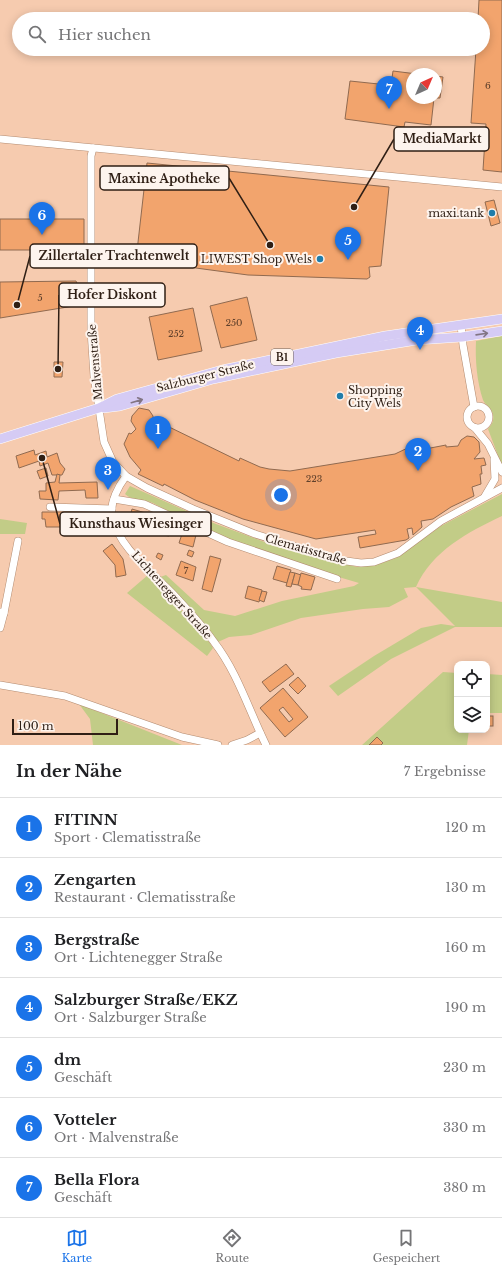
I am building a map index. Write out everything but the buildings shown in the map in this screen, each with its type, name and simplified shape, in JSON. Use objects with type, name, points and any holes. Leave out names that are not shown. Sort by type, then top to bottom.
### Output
[{"type":"main road","name":"Salzburger Straße","points":[[0,439],[99,408],[117,399],[222,370],[385,336],[502,319]]},
{"type":"main road","name":"Salzburger Straße","points":[[99,408],[120,406],[214,379],[336,353],[416,340],[462,337],[502,331]]},
{"type":"street","points":[[0,139],[502,187]]},
{"type":"street","name":"Malvenstraße","points":[[93,148],[91,156],[91,330],[94,376],[99,408]]},
{"type":"street","points":[[461,325],[474,407]]},
{"type":"street","points":[[475,428],[479,429],[486,425],[489,420],[488,412],[484,408],[474,407],[470,409],[467,417],[468,422],[488,444]]},
{"type":"street","points":[[99,408],[104,442],[108,454],[126,476]]},
{"type":"street","points":[[486,425],[488,444],[493,458],[502,472]]},
{"type":"street","points":[[485,497],[495,479],[493,458]]},
{"type":"street","name":"Clematisstraße","points":[[126,476],[146,488],[233,526],[331,558],[350,562],[374,562],[398,553],[441,521],[502,487]]},
{"type":"street","name":"Lichtenegger Straße","points":[[126,476],[114,499],[112,509],[118,532],[132,552],[195,618],[215,643],[235,675],[266,745]]},
{"type":"street","points":[[495,479],[502,487]]},
{"type":"street","points":[[114,499],[144,504],[228,542],[337,579]]},
{"type":"street","points":[[50,507],[112,509]]},
{"type":"street","points":[[0,628],[2,612],[18,541]]},
{"type":"street","points":[[0,685],[65,696],[182,737],[218,745]]},
{"type":"street","points":[[232,745],[260,733]]},
{"type":"green space","points":[[502,336],[502,466],[488,429],[492,422],[493,415],[483,400],[479,386],[476,363],[476,341]]},
{"type":"green space","points":[[130,486],[216,524],[278,547],[357,567],[379,564],[396,558],[441,526],[502,494],[502,516],[476,529],[452,544],[431,563],[416,587],[404,588],[408,597],[389,607],[363,609],[301,618],[251,635],[229,637],[218,642],[160,577],[166,575],[204,610],[235,616],[282,601],[354,586],[359,583],[284,560],[228,540],[195,526],[153,503],[134,499],[128,496],[125,494]]},
{"type":"green space","points":[[0,519],[27,523],[25,534],[0,534]]},
{"type":"green space","points":[[148,575],[204,634],[213,648],[207,656],[127,593]]},
{"type":"green space","points":[[416,587],[502,602],[502,627],[455,627],[391,659],[338,696],[329,686],[374,656],[421,628],[441,624],[455,626]]},
{"type":"green space","points":[[443,672],[454,673],[454,733],[469,733],[467,745],[362,745]]},
{"type":"green space","points":[[490,674],[502,675],[502,713],[490,713]]},
{"type":"green space","points":[[79,704],[182,745],[93,745],[90,719]]},
{"type":"place","name":"Bella Flora","points":[[389,109]]},
{"type":"place","name":"MediaMarkt","points":[[354,207]]},
{"type":"place","name":"maxi.tank","points":[[492,213]]},
{"type":"place","name":"Votteler","points":[[42,235]]},
{"type":"place","name":"Maxine Apotheke","points":[[270,245]]},
{"type":"place","name":"LIWEST Shop Wels","points":[[320,259]]},
{"type":"place","name":"dm","points":[[348,260]]},
{"type":"place","name":"Zillertaler Trachtenwelt","points":[[17,305]]},
{"type":"place","name":"Salzburger Straße/EKZ","points":[[420,350]]},
{"type":"place","name":"Hofer Diskont","points":[[58,369]]},
{"type":"place","name":"Shopping City Wels","points":[[340,396]]},
{"type":"place","name":"FITINN","points":[[158,449]]},
{"type":"place","name":"Kunsthaus Wiesinger","points":[[42,458]]},
{"type":"place","name":"Zengarten","points":[[418,471]]},
{"type":"place","name":"Bergstraße","points":[[108,490]]}]
